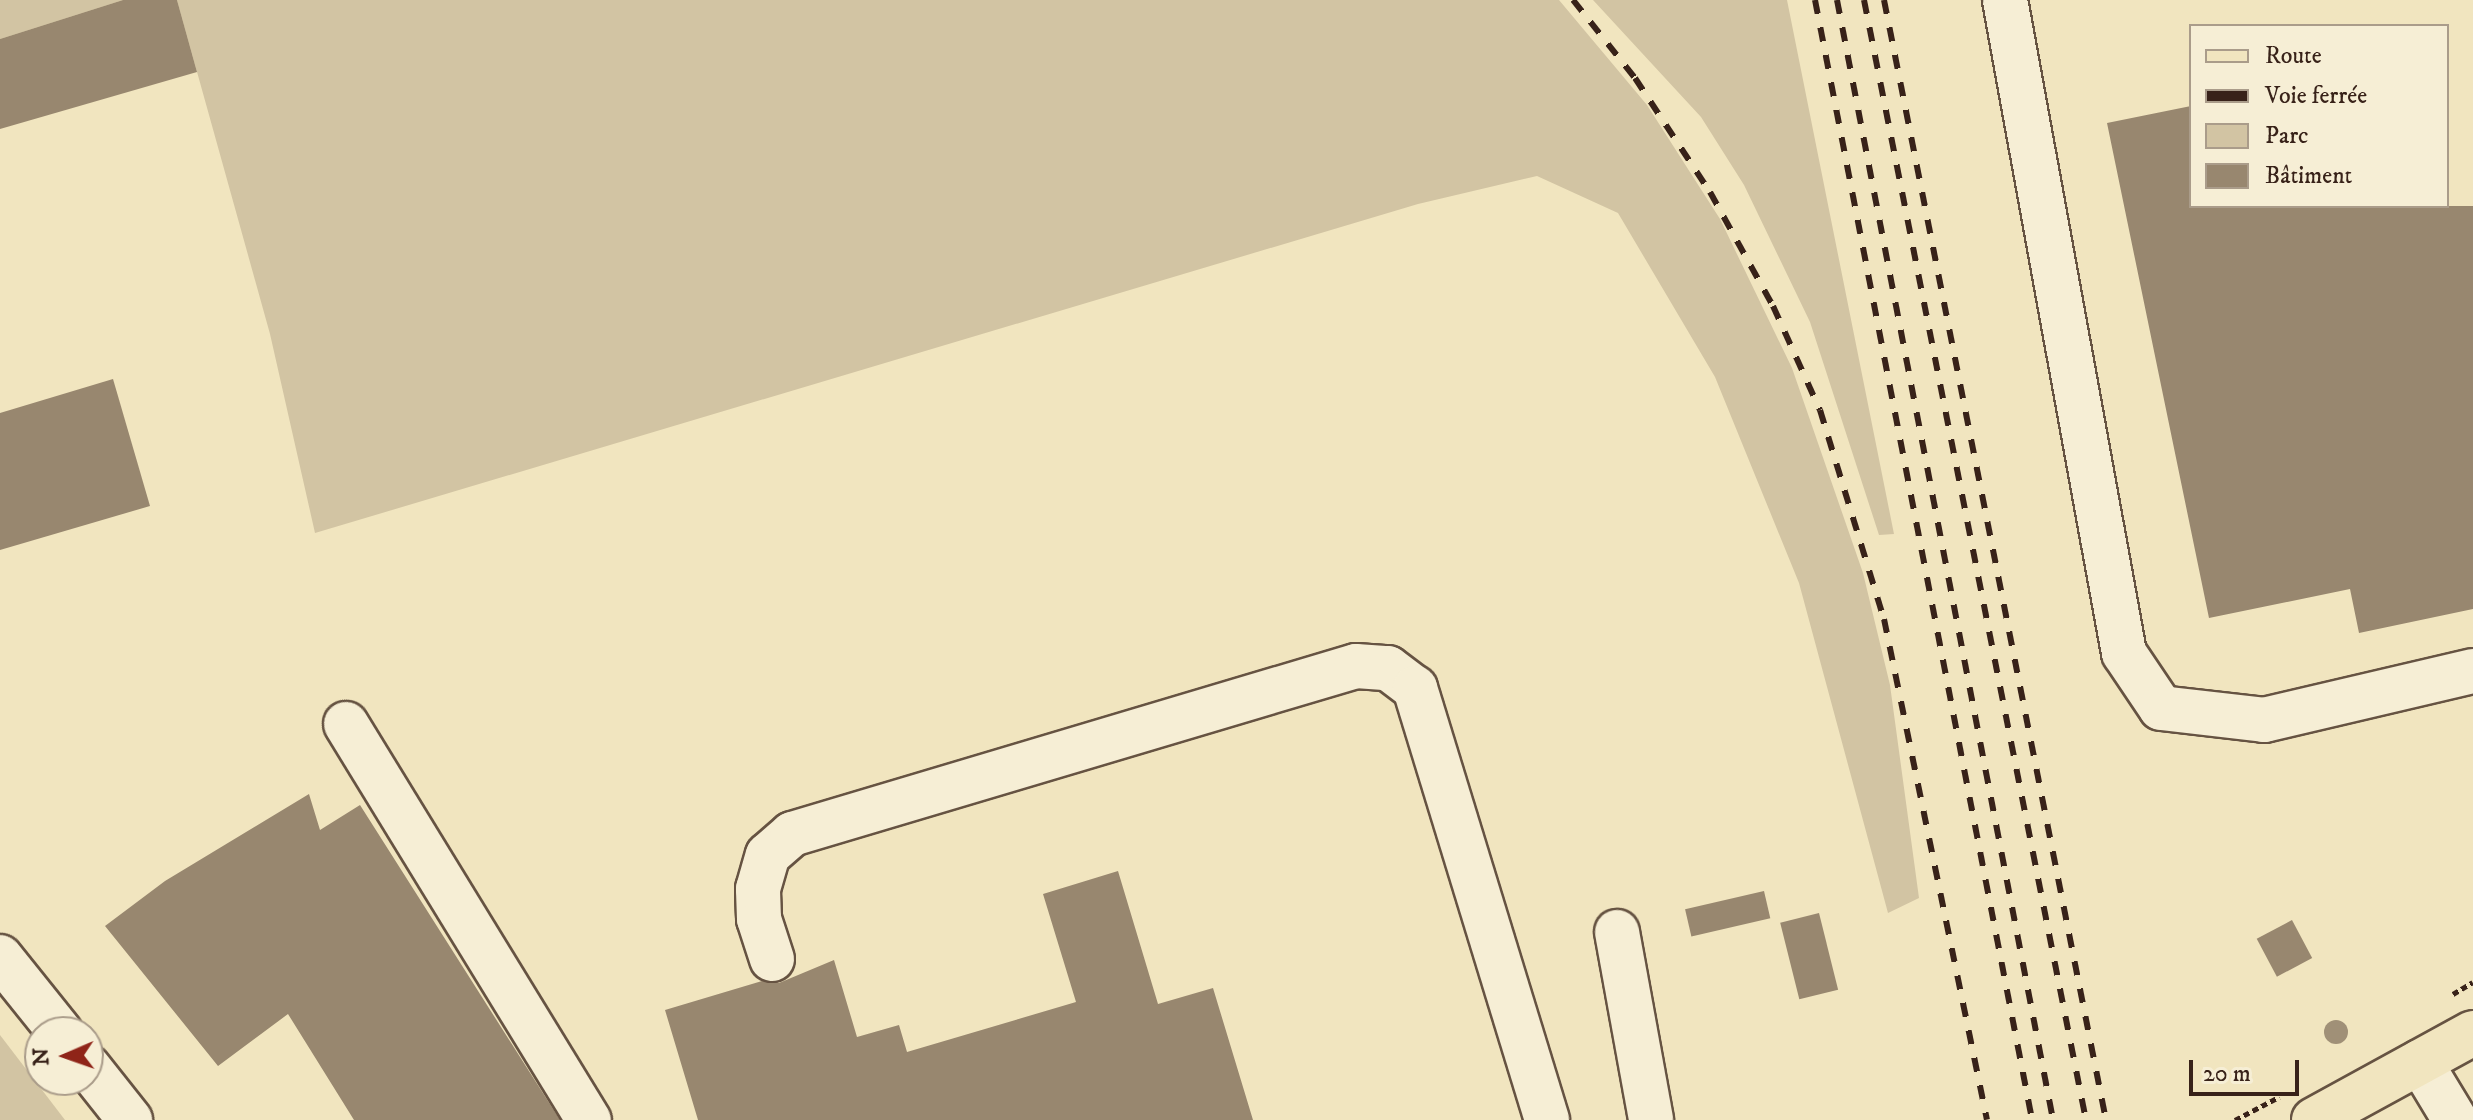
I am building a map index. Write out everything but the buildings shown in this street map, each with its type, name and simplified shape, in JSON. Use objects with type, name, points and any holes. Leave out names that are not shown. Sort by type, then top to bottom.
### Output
[{"type":"main road","points":[[2335,1115],[2473,1033]]},
{"type":"street","points":[[2005,0],[2124,653],[2161,708],[2264,720],[2473,671]]},
{"type":"street","points":[[772,959],[759,919],[758,889],[768,855],[792,834],[1356,666],[1388,668],[1415,688],[1547,1120]]},
{"type":"street","points":[[346,724],[589,1120]]},
{"type":"street","points":[[1617,932],[1651,1120]]},
{"type":"street","points":[[0,957],[47,1016]]},
{"type":"street","points":[[2420,1062],[2455,1120]]},
{"type":"street","points":[[104,1087],[130,1120]]},
{"type":"green space","points":[[0,0],[123,0],[0,39]]},
{"type":"green space","points":[[177,0],[1559,0],[1647,105],[1720,219],[1792,368],[1863,573],[1890,685],[1919,898],[1888,913],[1799,583],[1715,377],[1618,213],[1537,176],[1418,204],[315,533],[270,334]]},
{"type":"green space","points":[[1593,0],[1787,0],[1894,534],[1879,535],[1810,322],[1744,185],[1701,117]]},
{"type":"green space","points":[[0,1035],[24,1066],[24,1096],[47,1096],[65,1120],[0,1120]]},
{"type":"railway","points":[[1573,0],[1635,78],[1710,192],[1773,306],[1820,410],[1884,619],[1987,1120]]},
{"type":"railway","points":[[1815,0],[2032,1120]]},
{"type":"railway","points":[[1837,0],[2053,1120]]},
{"type":"railway","points":[[1864,0],[2086,1120]]},
{"type":"railway","points":[[1884,0],[2106,1120]]}]
